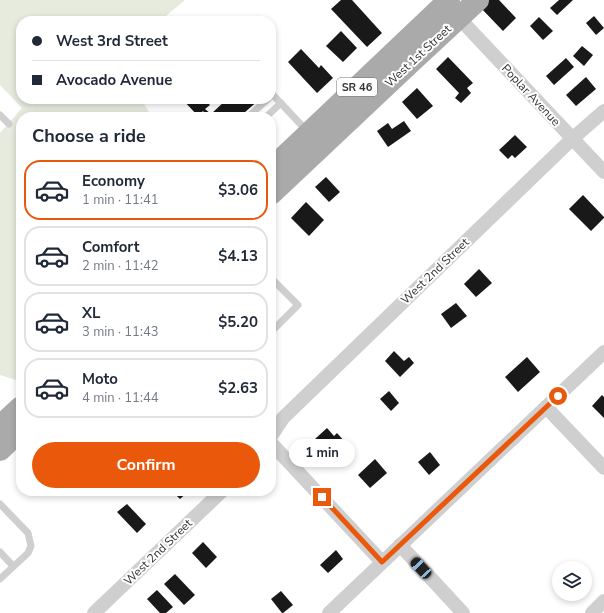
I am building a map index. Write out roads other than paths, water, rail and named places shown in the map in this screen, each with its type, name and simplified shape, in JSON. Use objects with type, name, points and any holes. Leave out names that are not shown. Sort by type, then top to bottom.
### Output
[{"type":"main road","name":"West 1st Street","points":[[276,164],[451,5],[478,0]]},
{"type":"main road","name":"West 1st Street","points":[[276,189],[408,65],[451,5]]},
{"type":"main road","points":[[0,426],[16,411]]},
{"type":"main road","points":[[0,450],[16,435]]},
{"type":"street","name":"Poplar Avenue","points":[[451,5],[572,139],[604,172]]},
{"type":"street","name":"West 2nd Street","points":[[276,428],[283,418],[572,139],[604,111]]},
{"type":"street","points":[[329,613],[604,352]]},
{"type":"street","points":[[546,407],[604,468]]},
{"type":"street","points":[[276,448],[382,562]]},
{"type":"street","name":"West 2nd Street","points":[[94,613],[217,496]]},
{"type":"street","points":[[400,545],[464,613]]},
{"type":"street","points":[[592,613],[604,601]]},
{"type":"lane","points":[[276,100],[309,133]]},
{"type":"lane","points":[[271,112],[281,103]]},
{"type":"lane","points":[[253,112],[262,104]]},
{"type":"lane","points":[[0,115],[9,124]]},
{"type":"lane","points":[[276,283],[298,305],[276,327]]},
{"type":"lane","points":[[0,504],[28,533],[30,546],[28,553],[0,579]]},
{"type":"lane","points":[[0,552],[13,566]]}]
